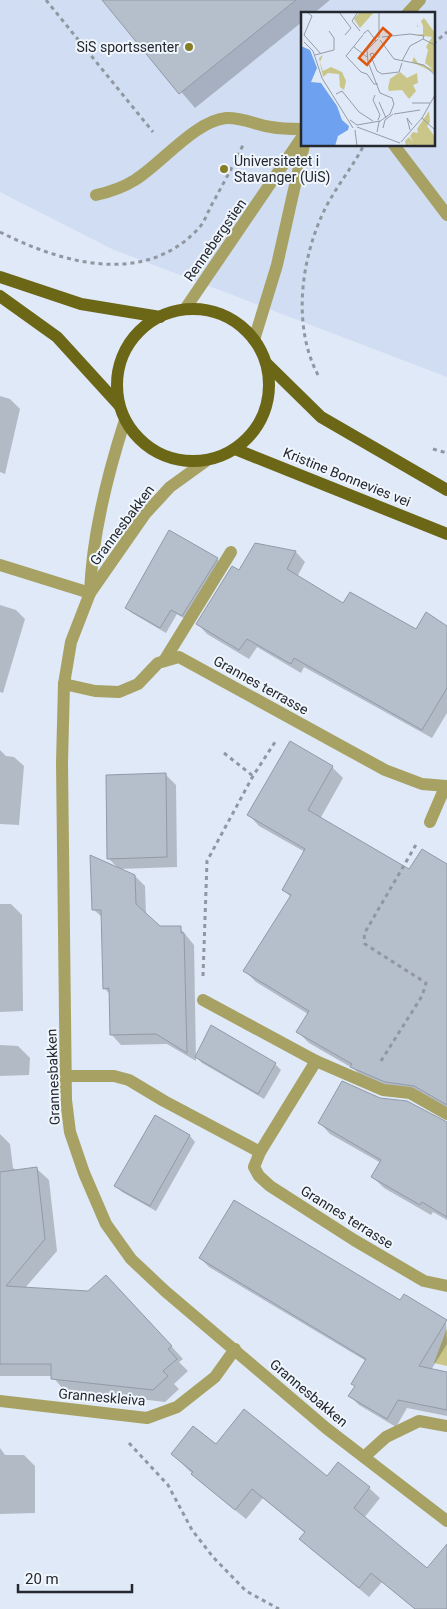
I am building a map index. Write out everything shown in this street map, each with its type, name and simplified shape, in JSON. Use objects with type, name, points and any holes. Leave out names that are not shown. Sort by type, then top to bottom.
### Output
[{"type":"main road","points":[[0,277],[81,304],[160,317]]},
{"type":"main road","points":[[0,296],[57,337],[119,405]]},
{"type":"main road","points":[[266,363],[269,387],[265,411],[253,432],[236,449],[206,461],[190,462],[166,456],[145,445],[125,420],[119,405],[117,379],[124,354],[139,332],[160,317],[185,309],[211,311],[235,322],[254,340],[266,363],[321,417],[447,490]]},
{"type":"main road","name":"Kristine Bonnevies vei","points":[[236,449],[447,534]]},
{"type":"street","points":[[409,12],[420,0]]},
{"type":"street","points":[[96,195],[115,191],[135,180],[198,130],[214,121],[232,118],[271,127],[301,129]]},
{"type":"street","name":"Rennebergstien","points":[[185,309],[301,138]]},
{"type":"street","points":[[254,340],[277,265],[304,146]]},
{"type":"street","points":[[395,146],[447,215]]},
{"type":"street","name":"Grannesbakken","points":[[90,593],[91,556],[114,456],[125,420]]},
{"type":"street","name":"Grannesbakken","points":[[206,461],[170,487],[145,514],[90,593],[71,642],[64,684],[62,763],[66,1100],[70,1132],[106,1224],[131,1259],[165,1291],[236,1349],[326,1428],[447,1520]]},
{"type":"street","points":[[64,684],[95,691],[119,692],[138,684],[158,663],[164,662],[231,552]]},
{"type":"street","points":[[0,565],[90,593]]},
{"type":"street","name":"Grannes terrasse","points":[[164,662],[179,657],[385,770],[422,784],[446,786],[430,822]]},
{"type":"street","points":[[203,1000],[316,1061],[383,1090],[410,1093],[447,1114]]},
{"type":"street","name":"Grannes terrasse","points":[[316,1061],[260,1152],[254,1167],[259,1176],[270,1186],[354,1240],[424,1281],[447,1286]]},
{"type":"street","points":[[67,1076],[114,1076],[129,1080],[164,1101],[260,1152]]},
{"type":"street","name":"Granneskleiva","points":[[0,1401],[147,1418],[177,1407],[215,1377],[236,1349]]},
{"type":"street","points":[[364,1457],[386,1437],[419,1421],[447,1426]]},
{"type":"path","points":[[46,0],[170,153]]},
{"type":"path","points":[[434,43],[447,32]]},
{"type":"path","points":[[0,232],[44,251],[83,263],[117,265],[148,261],[166,254],[200,228],[254,123]]},
{"type":"path","points":[[320,379],[309,355],[306,340],[304,277],[323,212],[363,146]]},
{"type":"path","points":[[429,448],[447,453]]},
{"type":"path","points":[[203,1000],[207,861],[253,776],[290,717]]},
{"type":"path","points":[[224,753],[253,776]]},
{"type":"path","points":[[378,1067],[422,996],[426,983],[365,944],[364,934],[430,822]]},
{"type":"path","points":[[126,1415],[127,1441],[168,1485],[192,1530],[246,1592],[278,1609]]},
{"type":"shaded area","name":"Universitetet i Stavanger (UiS)","points":[[0,0],[447,0],[447,377],[112,249],[0,192]]},
{"type":"shaded area","points":[[447,1328],[447,1366],[434,1363]]},
{"type":"building","name":"SiS sportssenter","points":[[102,0],[296,0],[179,94]]},
{"type":"building","points":[[169,530],[218,558],[182,616],[171,610],[160,628],[125,608]]},
{"type":"building","points":[[255,543],[296,551],[287,569],[343,603],[350,592],[416,629],[426,612],[447,626],[447,688],[422,730],[294,658],[291,664],[247,639],[239,650],[196,624],[232,566],[239,570]]},
{"type":"building","points":[[290,741],[333,766],[308,810],[409,869],[422,849],[447,864],[447,1105],[414,1086],[385,1082],[350,1067],[352,1064],[296,1032],[309,1011],[243,971],[291,895],[282,890],[305,849],[247,815]]},
{"type":"building","points":[[166,773],[167,857],[107,859],[106,775]]},
{"type":"building","points":[[90,855],[135,875],[136,904],[160,926],[181,926],[181,933],[184,933],[187,1053],[156,1034],[110,1035],[109,988],[103,989],[101,910],[92,910]]},
{"type":"building","points":[[211,1025],[276,1063],[258,1094],[195,1057]]},
{"type":"building","points":[[342,1081],[380,1098],[407,1101],[447,1122],[447,1217],[422,1202],[420,1205],[371,1177],[381,1160],[318,1123]]},
{"type":"building","points":[[155,1115],[190,1135],[150,1206],[114,1186]]},
{"type":"building","points":[[37,1167],[45,1239],[6,1286],[88,1291],[106,1275],[172,1346],[168,1349],[177,1359],[163,1371],[168,1376],[153,1390],[51,1379],[51,1364],[0,1364],[0,1172]]},
{"type":"building","points":[[234,1200],[400,1300],[404,1294],[447,1320],[419,1366],[447,1372],[447,1410],[398,1400],[387,1419],[348,1396],[355,1386],[351,1384],[366,1359],[199,1258]]},
{"type":"building","points":[[244,1409],[327,1476],[338,1462],[370,1487],[354,1508],[427,1568],[447,1544],[447,1609],[415,1609],[371,1573],[359,1588],[299,1539],[305,1532],[252,1489],[235,1510],[191,1474],[193,1472],[171,1454],[193,1426],[216,1444]]},
{"type":"place","name":"SiS sportssenter","points":[[189,47]]},
{"type":"place","name":"Universitetet i Stavanger (UiS)","points":[[224,169]]}]
